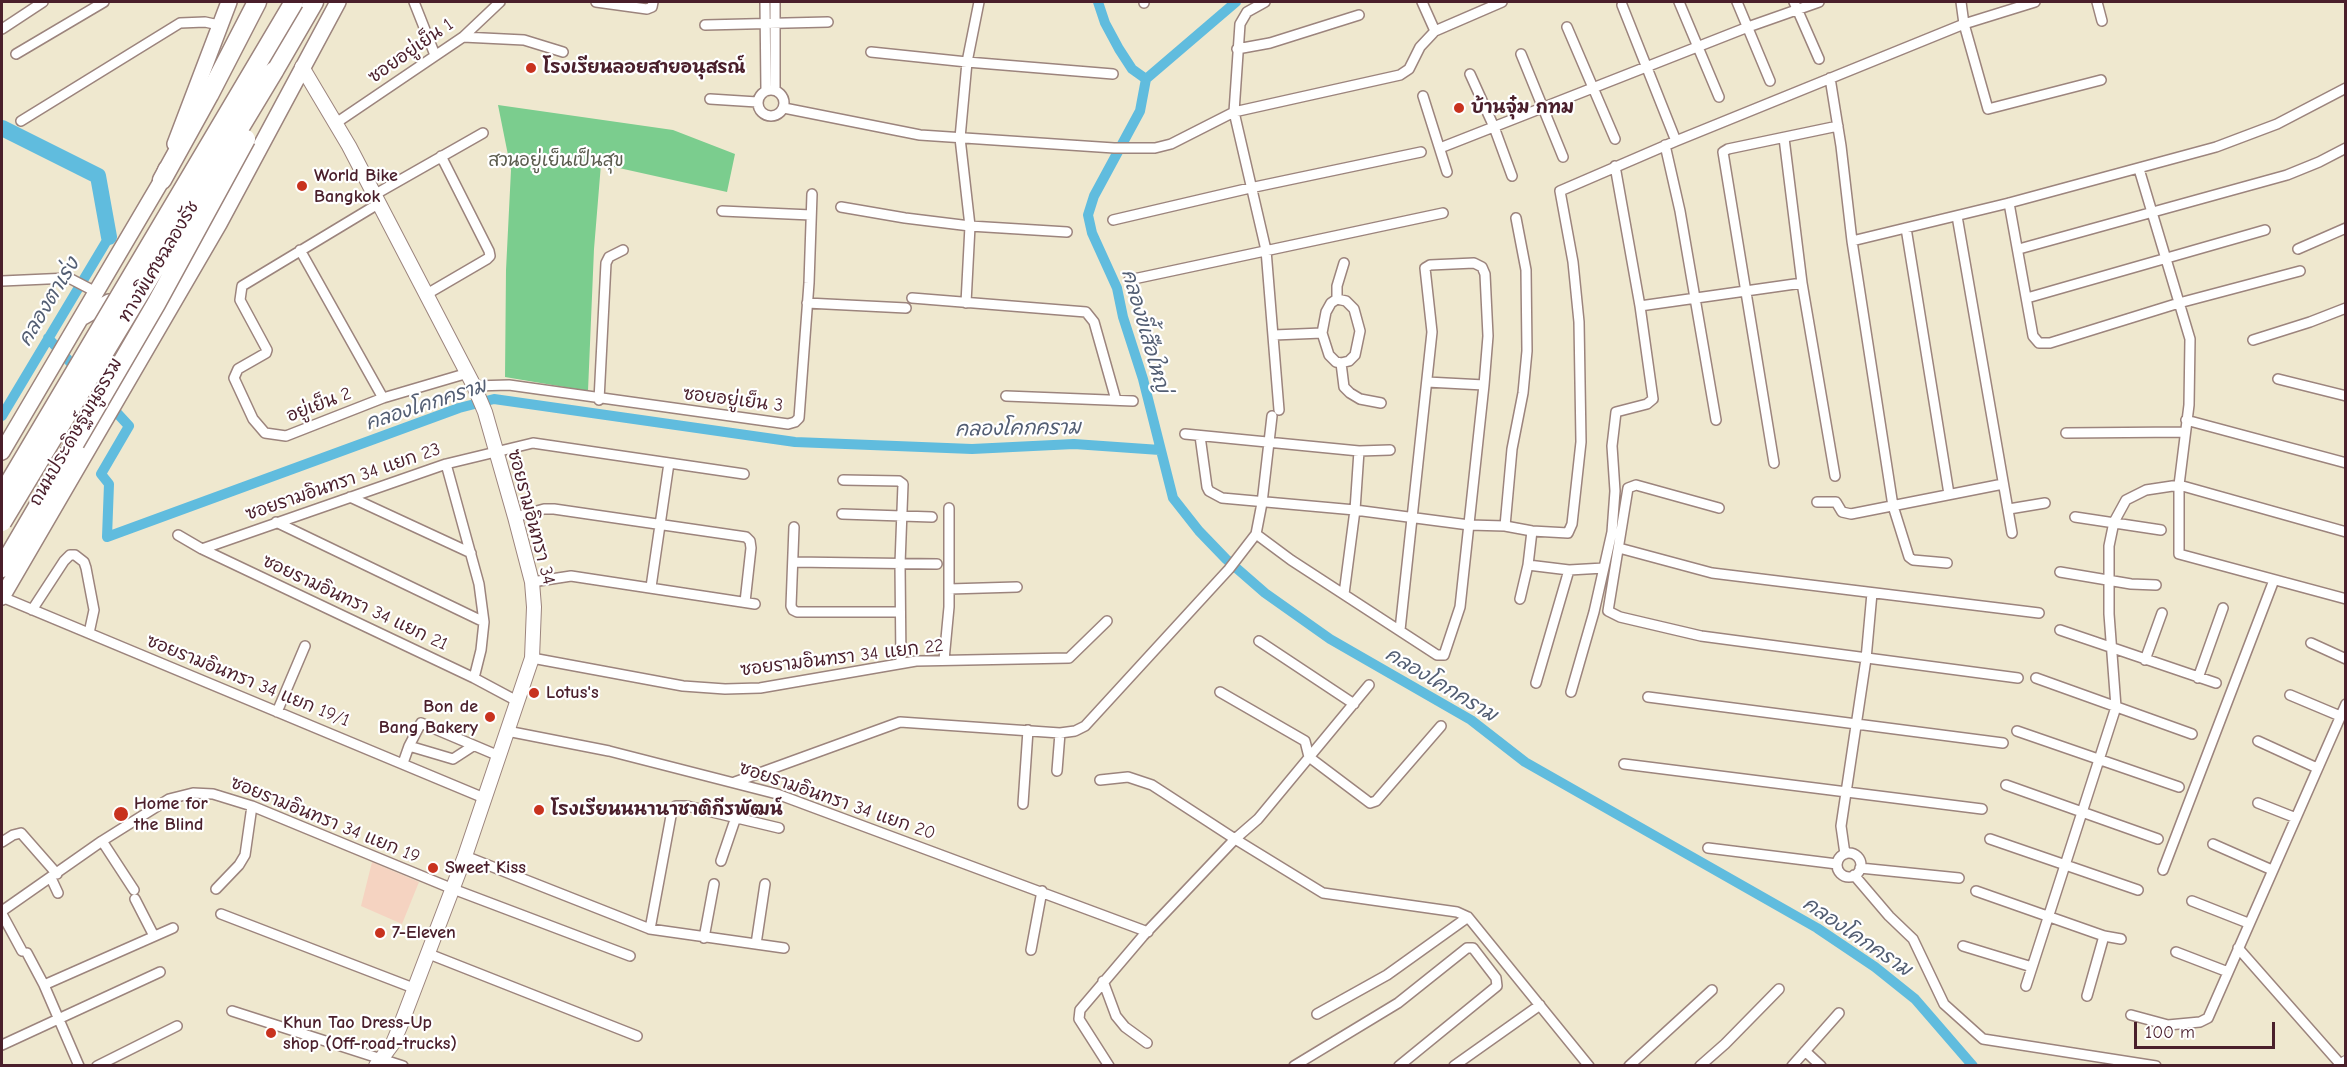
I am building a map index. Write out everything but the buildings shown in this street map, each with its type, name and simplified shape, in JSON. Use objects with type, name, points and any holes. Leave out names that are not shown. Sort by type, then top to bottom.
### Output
[{"type":"highway","points":[[162,180],[257,2]]},
{"type":"highway","name":"ทางพิเศษฉลองรัช","points":[[2,495],[294,2]]},
{"type":"highway","name":"ทางพิเศษฉลองรัช","points":[[2,522],[314,2]]},
{"type":"highway","points":[[2,568],[168,283],[265,105],[274,71]]},
{"type":"main road","points":[[3,446],[80,319],[91,289],[162,180],[229,2]]},
{"type":"main road","name":"ถนนประดิษฐ์มนูธรรม","points":[[2,597],[219,224],[338,2]]},
{"type":"main road","points":[[80,319],[109,302],[127,303],[140,317],[145,353]]},
{"type":"street","points":[[2,29],[43,2]]},
{"type":"street","points":[[16,54],[104,2]]},
{"type":"street","points":[[414,2],[435,55]]},
{"type":"street","name":"ซอยอยู่เย็น 1","points":[[336,123],[462,37],[500,2]]},
{"type":"street","points":[[596,2],[647,9],[652,7],[653,2]]},
{"type":"street","points":[[765,2],[771,90]]},
{"type":"street","points":[[771,90],[776,24],[775,2]]},
{"type":"street","points":[[966,303],[970,226],[960,138],[967,62],[979,2]]},
{"type":"street","points":[[735,782],[900,722],[1060,733],[1075,731],[1085,726],[1232,565],[1256,534],[1263,503],[1269,441],[1276,413],[1274,335],[1266,250],[1234,112],[1239,30],[1244,16],[1265,2]]},
{"type":"street","points":[[1422,2],[1436,31]]},
{"type":"street","points":[[771,90],[760,95],[757,102],[759,108],[768,116],[774,116],[784,108],[920,135],[1130,149],[1155,148],[1171,144],[1234,112],[1400,75],[1409,69],[1420,47],[1436,31],[1503,2]]},
{"type":"street","points":[[1679,2],[1719,97]]},
{"type":"street","points":[[1737,2],[1770,81]]},
{"type":"street","points":[[1440,148],[1697,48],[1795,5],[1819,2]]},
{"type":"street","points":[[1961,2],[1964,24],[1988,109],[2101,81]]},
{"type":"street","points":[[1200,436],[1205,480],[1209,491],[1222,498],[1355,510],[1412,519],[1505,526],[1565,534],[1570,531],[1581,442],[1579,322],[1573,262],[1559,194],[1562,189],[1964,24],[2035,2]]},
{"type":"street","points":[[2097,2],[2102,21]]},
{"type":"street","points":[[1622,5],[1676,141]]},
{"type":"street","points":[[1795,5],[1819,59]]},
{"type":"street","points":[[1237,49],[1270,43],[1359,15]]},
{"type":"street","points":[[21,121],[180,23],[205,22],[219,25]]},
{"type":"street","points":[[705,25],[828,22]]},
{"type":"street","points":[[1567,27],[1615,139]]},
{"type":"street","points":[[462,37],[524,40],[563,52]]},
{"type":"street","points":[[871,52],[1113,74]]},
{"type":"street","points":[[1521,54],[1563,158]]},
{"type":"street","name":"ซอยรามอินทรา 34","points":[[302,67],[336,123],[474,385],[485,412],[532,582],[534,630],[532,658],[465,856],[416,989],[393,1043],[380,1062]]},
{"type":"street","points":[[1470,74],[1494,127],[1512,176]]},
{"type":"street","points":[[1830,78],[1852,241],[1893,506],[1909,557],[1913,560],[1947,563]]},
{"type":"street","points":[[1852,241],[2009,203],[2216,147],[2277,124],[2346,88]]},
{"type":"street","points":[[771,90],[783,97],[784,108]]},
{"type":"street","points":[[1423,96],[1447,172]]},
{"type":"street","points":[[710,99],[757,102]]},
{"type":"street","points":[[1774,463],[1723,152],[1728,149],[1838,126]]},
{"type":"street","points":[[383,398],[300,250],[441,156],[483,133]]},
{"type":"street","points":[[1784,138],[1802,283],[1834,476]]},
{"type":"street","points":[[1665,146],[1680,211],[1716,420]]},
{"type":"street","points":[[2019,249],[2287,175],[2346,148]]},
{"type":"street","points":[[1113,220],[1420,152]]},
{"type":"street","points":[[427,294],[488,260],[490,256],[441,156]]},
{"type":"street","points":[[1571,692],[1612,532],[1616,491],[1612,446],[1616,412],[1647,404],[1653,399],[1640,306],[1615,166]]},
{"type":"street","points":[[2139,169],[2190,339],[2189,405],[2179,486],[2179,554],[2346,599]]},
{"type":"street","name":"ซอยอยู่เย็น 3","points":[[383,398],[474,385],[509,386],[788,424],[795,422],[799,418],[812,194]]},
{"type":"street","points":[[2009,203],[2033,336],[2039,343],[2044,344],[2180,303],[2300,271]]},
{"type":"street","points":[[841,207],[970,226],[1067,232]]},
{"type":"street","points":[[722,211],[811,215]]},
{"type":"street","points":[[1129,280],[1443,213]]},
{"type":"street","points":[[1957,216],[2012,533]]},
{"type":"street","points":[[1505,526],[1512,449],[1523,393],[1527,351],[1526,270],[1516,218]]},
{"type":"street","points":[[1906,228],[1949,494]]},
{"type":"street","points":[[2298,249],[2346,228]]},
{"type":"street","points":[[2027,298],[2265,230]]},
{"type":"street","name":"อยู่เย็น 2","points":[[300,250],[242,286],[240,300],[267,350],[266,353],[238,369],[234,378],[253,419],[260,429],[269,435],[286,436],[383,398]]},
{"type":"street","points":[[599,400],[606,263],[609,257],[623,250]]},
{"type":"street","points":[[1337,299],[1337,286],[1344,263]]},
{"type":"street","points":[[1256,534],[1437,655],[1444,655],[1460,607],[1484,386],[1488,336],[1485,274],[1482,267],[1474,263],[1430,265],[1425,268],[1432,332],[1400,630]]},
{"type":"street","points":[[2,281],[69,278],[91,289]]},
{"type":"street","points":[[1640,306],[1802,283]]},
{"type":"street","points":[[912,298],[1086,312],[1094,322],[1116,400]]},
{"type":"street","points":[[1337,299],[1346,301],[1354,309],[1360,331],[1355,355],[1348,361],[1336,362],[1329,355],[1322,333],[1326,312],[1331,303],[1337,299]]},
{"type":"street","points":[[807,303],[906,308]]},
{"type":"street","points":[[2253,339],[2310,322],[2346,308]]},
{"type":"street","points":[[1274,335],[1322,333]]},
{"type":"street","points":[[1341,363],[1344,387],[1360,399],[1381,404]]},
{"type":"street","points":[[2278,379],[2346,396]]},
{"type":"street","points":[[1427,382],[1484,386]]},
{"type":"street","points":[[1006,396],[1133,400]]},
{"type":"street","points":[[2186,420],[2346,463]]},
{"type":"street","points":[[2066,433],[2185,432]]},
{"type":"street","points":[[1185,434],[1359,451],[1389,450]]},
{"type":"street","name":"ซอยรามอินทรา 34 แยก 23","points":[[202,549],[446,464],[495,450],[533,443],[744,474]]},
{"type":"street","points":[[1344,594],[1355,510],[1359,451]]},
{"type":"street","points":[[651,587],[669,463]]},
{"type":"street","points":[[446,464],[479,584],[484,622],[481,650],[474,678]]},
{"type":"street","points":[[843,480],[900,481],[903,485],[900,564],[901,663]]},
{"type":"street","points":[[1817,502],[1836,502],[1842,512],[1848,514],[2003,484]]},
{"type":"street","points":[[1719,508],[1636,485],[1630,486],[1627,491],[1619,548],[1607,605],[1608,611],[1613,615],[1701,636],[2018,678]]},
{"type":"street","points":[[2026,986],[2047,915],[2116,707],[2109,614],[2109,546],[2114,522],[2126,500],[2135,494],[2156,487],[2179,486],[2346,532]]},
{"type":"street","points":[[350,497],[471,553]]},
{"type":"street","points":[[2009,509],[2045,503]]},
{"type":"street","points":[[944,660],[949,607],[949,508]]},
{"type":"street","points":[[515,518],[544,509],[554,509],[746,537],[750,541],[750,603],[571,576],[532,582]]},
{"type":"street","points":[[842,514],[903,514],[932,517]]},
{"type":"street","points":[[2075,517],[2161,530]]},
{"type":"street","points":[[276,522],[484,622]]},
{"type":"street","points":[[794,527],[793,610],[797,612],[900,612]]},
{"type":"street","points":[[1520,599],[1528,565],[1532,531]]},
{"type":"street","name":"ซอยรามอินทรา 34 แยก 21","points":[[178,535],[202,549],[474,678],[517,701]]},
{"type":"street","points":[[1619,548],[1712,573],[2039,614]]},
{"type":"street","points":[[32,609],[64,561],[70,555],[75,555],[84,562],[94,610],[89,633]]},
{"type":"street","points":[[793,562],[937,564]]},
{"type":"street","points":[[1528,565],[1569,570],[1604,568]]},
{"type":"street","points":[[1536,684],[1569,570]]},
{"type":"street","points":[[2060,572],[2110,581],[2156,585]]},
{"type":"street","points":[[2163,870],[2274,580]]},
{"type":"street","points":[[949,589],[1017,587]]},
{"type":"street","points":[[1845,854],[1841,826],[1866,659],[1872,593]]},
{"type":"street","name":"ซอยรามอินทรา 34 แยก 19/1","points":[[2,597],[484,798]]},
{"type":"street","points":[[2198,678],[2223,608]]},
{"type":"street","points":[[2145,660],[2162,613]]},
{"type":"street","name":"ซอยรามอินทรา 34 แยก 22","points":[[532,658],[683,686],[724,689],[760,688],[901,663],[1069,658],[1107,621]]},
{"type":"street","points":[[2060,630],[2216,683]]},
{"type":"street","points":[[1259,641],[1354,704]]},
{"type":"street","points":[[2311,643],[2346,659]]},
{"type":"street","points":[[277,712],[305,646]]},
{"type":"street","points":[[2036,678],[2192,734]]},
{"type":"street","points":[[1109,1065],[1079,1019],[1080,1010],[1148,932],[1235,839],[1258,819],[1370,685]]},
{"type":"street","points":[[1220,692],[1305,741],[1310,757],[1365,800],[1373,802],[1441,726]]},
{"type":"street","points":[[2290,694],[2340,716]]},
{"type":"street","points":[[1648,697],[2003,743]]},
{"type":"street","points":[[2131,1015],[2166,1025],[2204,1021],[2208,1018],[2346,704]]},
{"type":"street","points":[[403,763],[421,723],[499,756]]},
{"type":"street","points":[[1023,804],[1028,729]]},
{"type":"street","points":[[2017,730],[2179,788]]},
{"type":"street","name":"ซอยรามอินทรา 34 แยก 20","points":[[507,731],[609,751],[777,794],[1148,932]]},
{"type":"street","points":[[1057,771],[1060,733]]},
{"type":"street","points":[[2258,741],[2317,768]]},
{"type":"street","points":[[409,746],[453,759],[473,746]]},
{"type":"street","points":[[1624,764],[1982,809]]},
{"type":"street","points":[[1100,780],[1128,777],[1146,782],[1323,893],[1457,912],[1468,917],[1589,1065]]},
{"type":"street","points":[[2006,785],[2158,839]]},
{"type":"street","name":"ซอยรามอินทรา 34 แยก 19","points":[[2,913],[102,841],[169,799],[193,793],[213,794],[252,806],[453,889],[630,956]]},
{"type":"street","points":[[2258,803],[2296,818]]},
{"type":"street","points":[[216,889],[239,865],[245,855],[252,806]]},
{"type":"street","points":[[650,929],[673,810],[676,806],[687,806],[779,828]]},
{"type":"street","points":[[721,861],[736,818]]},
{"type":"street","points":[[2,842],[21,833],[54,876],[58,893]]},
{"type":"street","points":[[1990,839],[2138,890]]},
{"type":"street","points":[[102,841],[135,894],[154,936]]},
{"type":"street","points":[[2213,844],[2272,870]]},
{"type":"street","points":[[1708,848],[1837,864]]},
{"type":"street","points":[[1857,872],[1860,861],[1856,855],[1845,854],[1840,857],[1837,864],[1839,872],[1844,875],[1857,872],[1959,878]]},
{"type":"street","points":[[465,856],[650,929],[784,948]]},
{"type":"street","points":[[1857,872],[1889,916],[1913,939],[1944,1004],[1983,1039],[2156,1065]]},
{"type":"street","points":[[704,938],[714,884]]},
{"type":"street","points":[[756,944],[765,884]]},
{"type":"street","points":[[1031,950],[1042,891]]},
{"type":"street","points":[[1976,891],[2104,936],[2121,939]]},
{"type":"street","points":[[2192,902],[2248,923]]},
{"type":"street","points":[[2,913],[45,984],[79,1065]]},
{"type":"street","points":[[221,914],[416,989]]},
{"type":"street","points":[[1317,1014],[1387,975],[1468,917]]},
{"type":"street","points":[[45,984],[173,928]]},
{"type":"street","points":[[2087,996],[2104,936]]},
{"type":"street","points":[[1963,946],[2032,968]]},
{"type":"street","points":[[1294,1065],[1398,1003],[1467,948],[1473,948],[1497,978],[1497,986],[1399,1065]]},
{"type":"street","points":[[2238,948],[2343,1065]]},
{"type":"street","points":[[2176,952],[2228,972]]},
{"type":"street","points":[[429,954],[637,1036]]},
{"type":"street","points":[[2,1044],[160,972]]},
{"type":"street","points":[[1103,981],[1116,1016],[1125,1027],[1148,1043]]},
{"type":"street","points":[[1700,1065],[1725,1044],[1779,988]]},
{"type":"street","points":[[1629,1065],[1712,990]]},
{"type":"street","points":[[1454,1065],[1540,1005]]},
{"type":"street","points":[[232,1011],[380,1062],[403,1065]]},
{"type":"street","points":[[1792,1065],[1839,1013]]},
{"type":"street","points":[[97,1065],[177,1026]]},
{"type":"street","points":[[1805,1052],[1821,1065]]},
{"type":"shaded area","points":[[372,862],[419,882],[402,924],[361,906]]},
{"type":"green space","name":"สวนอยู่เย็นเป็นสุข","points":[[498,105],[673,130],[735,154],[727,192],[601,164],[594,249],[588,391],[505,377],[506,270],[511,170]]},
{"type":"waterway","name":"คลองขี้เสือใหญ่","points":[[1098,2],[1105,23],[1119,49],[1132,69],[1146,79]]},
{"type":"waterway","points":[[1146,79],[1236,2]]},
{"type":"waterway","name":"คลองโคกคราม","points":[[1146,79],[1140,111],[1094,196],[1088,215],[1092,233],[1117,288],[1173,498],[1199,531],[1226,559],[1265,593],[1330,639],[1471,720],[1525,762],[1817,928],[1875,967],[1915,999],[1973,1066]]},
{"type":"waterway","points":[[2,128],[98,176],[109,237]]},
{"type":"waterway","name":"คลองตาเร่ง","points":[[2,416],[109,237]]},
{"type":"waterway","name":"คลองโคกคราม","points":[[48,338],[129,426],[101,474],[109,484],[107,537],[459,408],[494,399],[795,442],[972,449],[1074,444],[1160,450]]},
{"type":"place","name":"โรงเรียนลอยสายอนุสรณ์","points":[[531,68]]},
{"type":"place","name":"บ้านจุ๋ม กทม","points":[[1459,108]]},
{"type":"place","name":"World Bike Bangkok","points":[[302,186]]},
{"type":"place","name":"Lotus's","points":[[534,693]]},
{"type":"place","name":"Bon de Bang Bakery","points":[[490,717]]},
{"type":"place","name":"โรงเรียนนนานาชาติกีรพัฒน์","points":[[539,810]]},
{"type":"place","name":"Home for the Blind","points":[[121,814]]},
{"type":"place","name":"Sweet Kiss","points":[[433,868]]},
{"type":"place","name":"7-Eleven","points":[[380,933]]},
{"type":"place","name":"Khun Tao Dress-Up shop (Off-road-trucks)","points":[[271,1033]]}]
